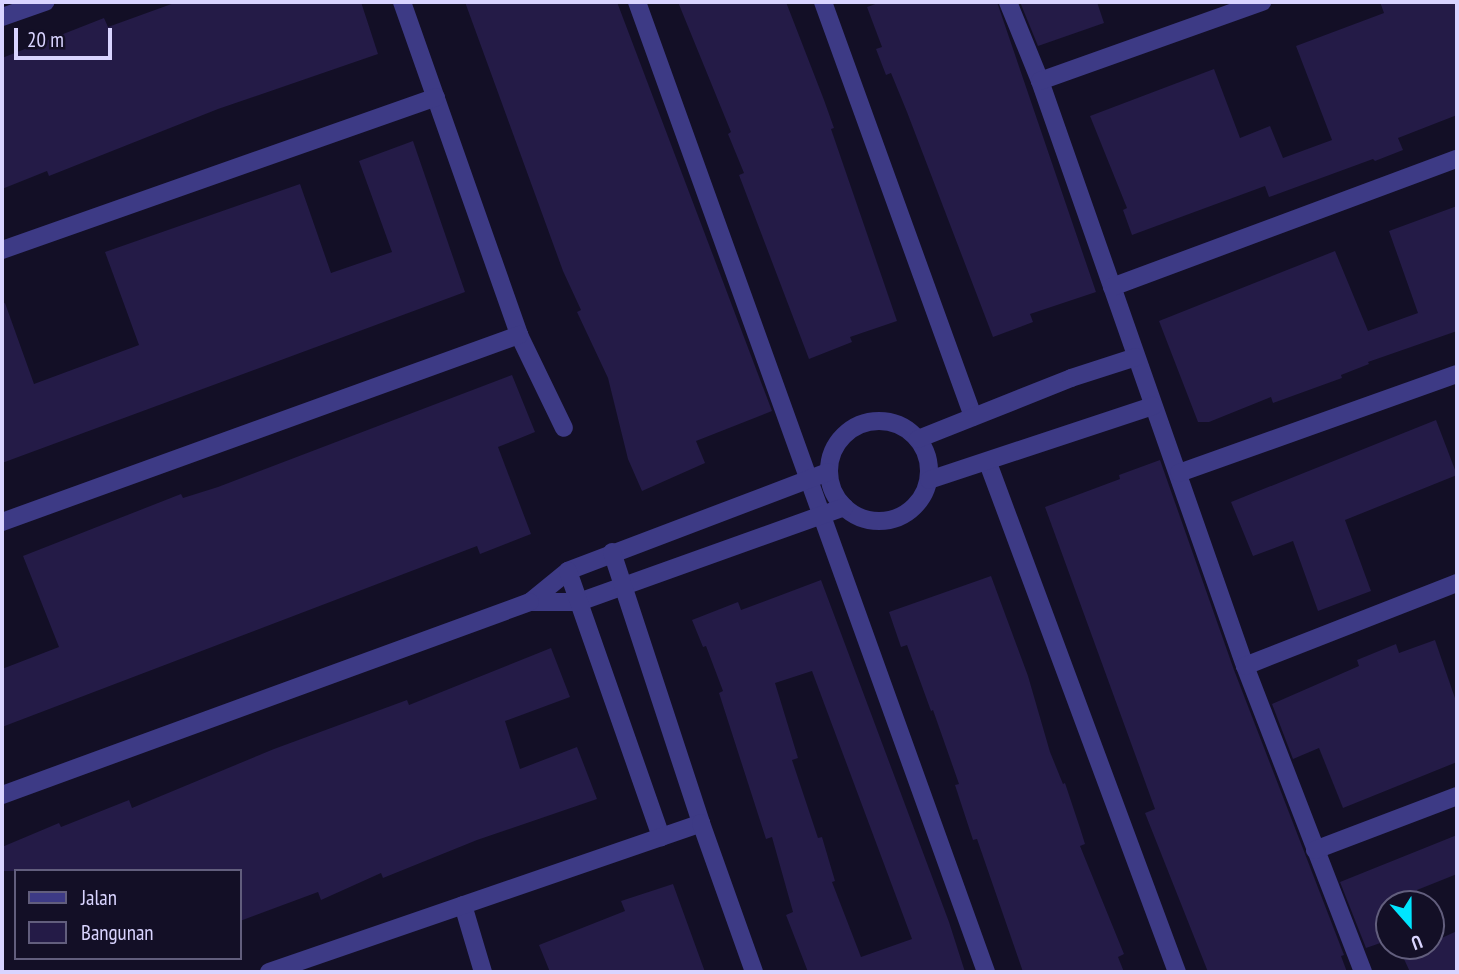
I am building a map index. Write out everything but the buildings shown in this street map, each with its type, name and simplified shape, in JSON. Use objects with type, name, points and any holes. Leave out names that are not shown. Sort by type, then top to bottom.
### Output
[{"type":"street","points":[[2,17],[45,2]]},
{"type":"street","points":[[402,2],[520,335],[564,428]]},
{"type":"street","points":[[637,2],[986,972]]},
{"type":"street","points":[[823,2],[973,417]]},
{"type":"street","points":[[1008,2],[1040,81],[1245,666],[1363,972]]},
{"type":"street","points":[[1040,81],[1262,2]]},
{"type":"street","points":[[2,250],[436,97]]},
{"type":"street","points":[[1112,287],[1457,159]]},
{"type":"street","points":[[2,522],[520,335]]},
{"type":"street","points":[[918,439],[1136,357]]},
{"type":"street","points":[[1179,473],[1457,374]]},
{"type":"street","points":[[929,480],[988,463],[1153,407]]},
{"type":"street","points":[[874,421],[898,425],[918,439],[928,458],[929,480],[917,505],[895,520],[867,520],[844,507],[833,491],[828,472],[834,448],[851,430],[874,421]]},
{"type":"street","points":[[988,463],[1177,972]]},
{"type":"street","points":[[2,795],[530,602],[568,571],[828,472]]},
{"type":"street","points":[[530,602],[579,602],[844,507]]},
{"type":"street","points":[[612,552],[701,823],[754,972]]},
{"type":"street","points":[[568,571],[661,837]]},
{"type":"street","points":[[1245,666],[1457,583]]},
{"type":"street","points":[[1315,850],[1457,796]]},
{"type":"street","points":[[269,972],[701,823]]},
{"type":"street","points":[[463,905],[483,972]]}]
